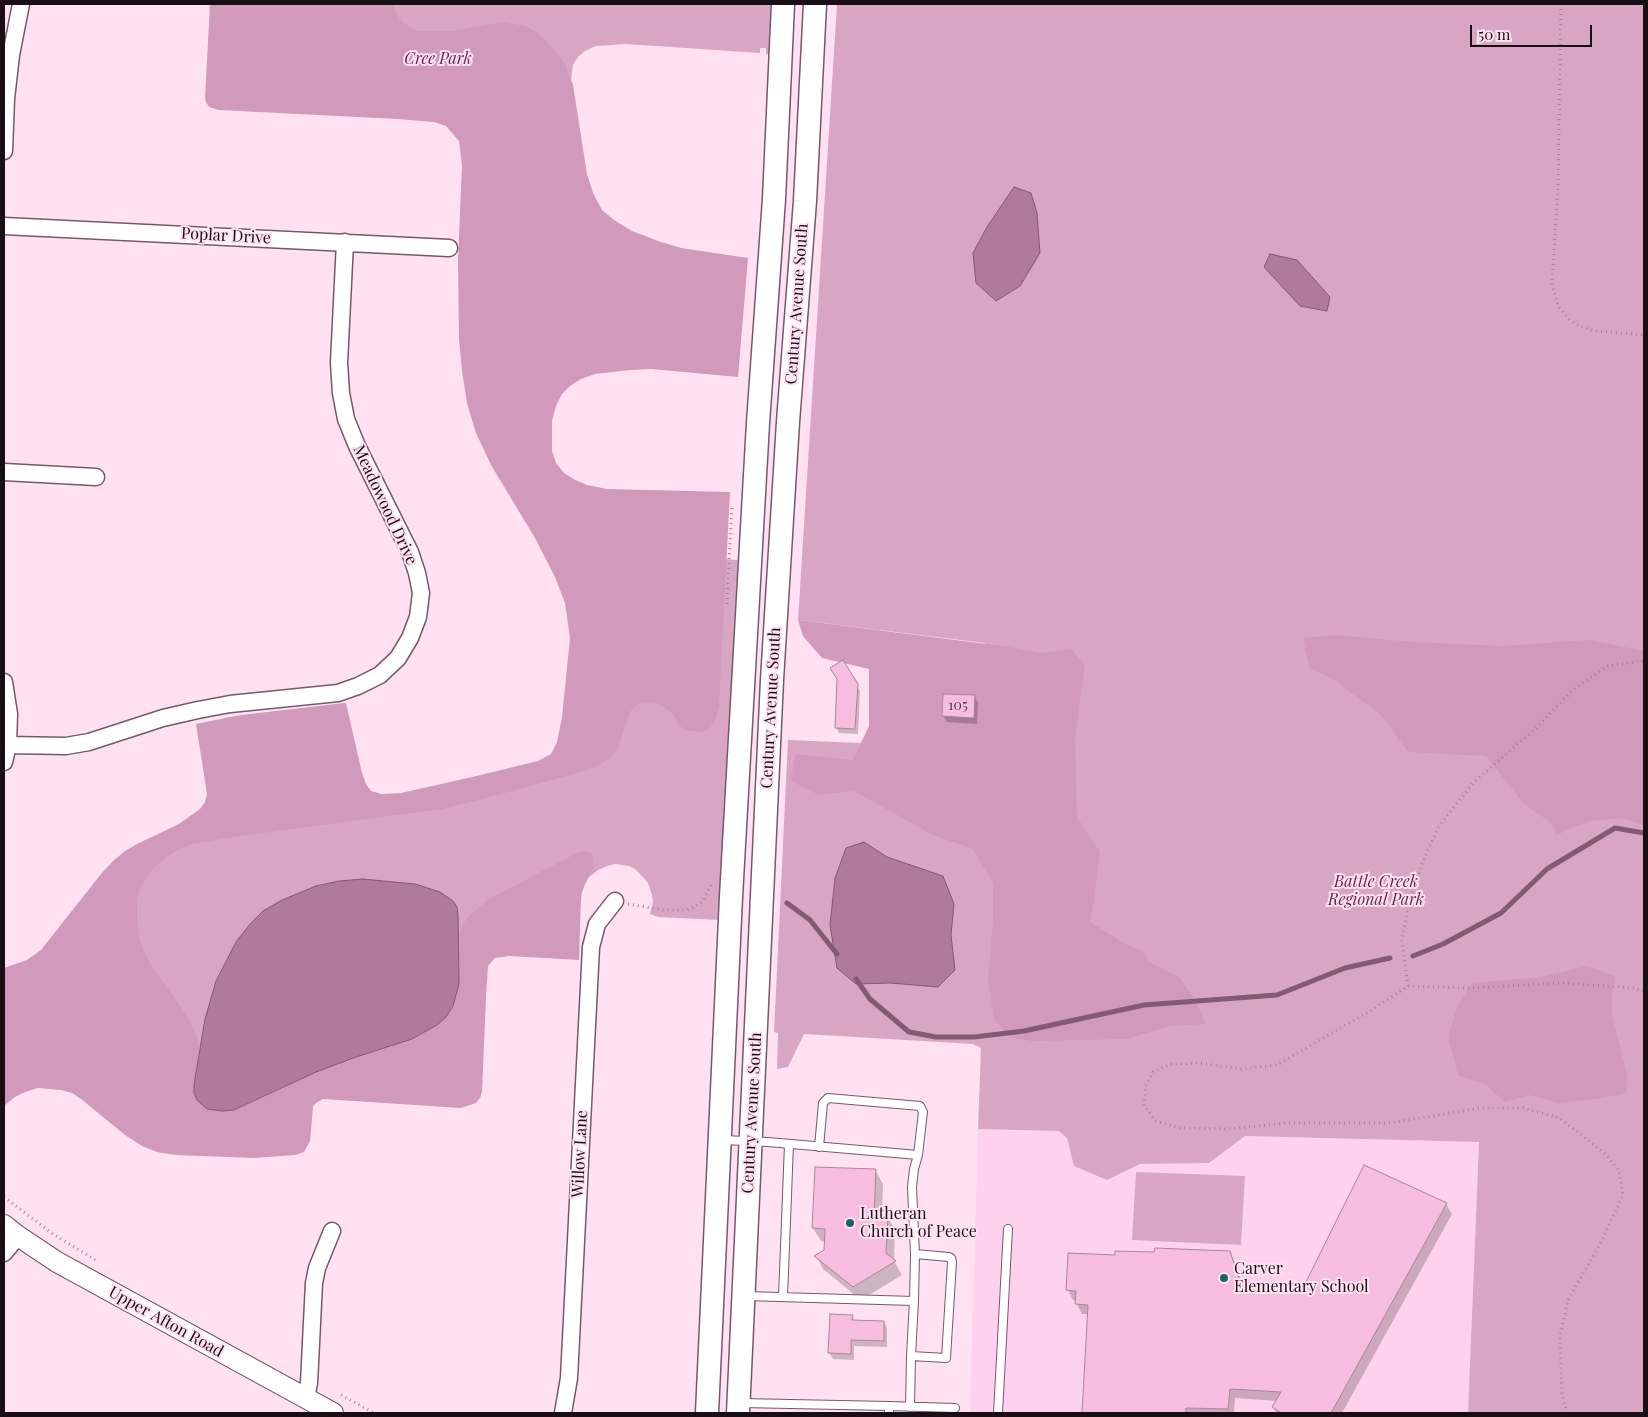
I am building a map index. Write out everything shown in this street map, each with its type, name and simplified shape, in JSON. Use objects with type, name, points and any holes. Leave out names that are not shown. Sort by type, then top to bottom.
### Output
[{"type":"main road","name":"Century Avenue South","points":[[707,1413],[740,717],[774,199],[783,4]]},
{"type":"main road","name":"Century Avenue South","points":[[738,1408],[772,680],[788,422],[805,201],[815,4]]},
{"type":"street","points":[[4,151],[6,99],[11,55],[21,4]]},
{"type":"street","name":"Poplar Drive","points":[[4,226],[448,248]]},
{"type":"street","name":"Meadowood Drive","points":[[8,744],[66,746],[89,742],[164,718],[198,710],[230,704],[338,692],[358,686],[380,675],[398,658],[410,638],[418,617],[420,593],[417,573],[410,552],[357,446],[346,419],[341,393],[339,363],[345,242]]},
{"type":"street","points":[[4,472],[96,476]]},
{"type":"street","points":[[4,682],[9,714],[8,744],[4,762]]},
{"type":"street","name":"Willow Lane","points":[[563,1413],[569,1378],[590,947],[597,924],[615,901]]},
{"type":"street","points":[[4,1253],[11,1230]]},
{"type":"street","name":"Upper Afton Road","points":[[11,1230],[47,1256],[106,1290],[333,1413]]},
{"type":"street","points":[[306,1398],[310,1378],[314,1283],[317,1268],[332,1231]]},
{"type":"lane","points":[[819,1147],[823,1103],[828,1098],[920,1106],[923,1112],[912,1187],[915,1254],[910,1407]]},
{"type":"lane","points":[[719,1140],[918,1155]]},
{"type":"lane","points":[[783,1297],[788,1144]]},
{"type":"lane","points":[[998,1413],[1008,1229]]},
{"type":"lane","points":[[911,1356],[946,1358],[952,1262],[949,1257],[915,1254]]},
{"type":"lane","points":[[743,1296],[914,1301]]},
{"type":"lane","points":[[738,1408],[889,1410],[910,1407],[955,1408]]},
{"type":"path","points":[[1561,4],[1558,187],[1552,284],[1558,306],[1569,319],[1581,326],[1596,331],[1644,335]]},
{"type":"path","points":[[726,608],[732,502]]},
{"type":"path","points":[[1408,986],[1402,941],[1409,901],[1423,861],[1439,826],[1474,782],[1536,728],[1575,688],[1608,666],[1644,661]]},
{"type":"path","points":[[615,901],[663,910],[687,910],[703,901],[709,892],[712,879]]},
{"type":"path","points":[[1567,1413],[1562,1394],[1560,1336],[1568,1300],[1601,1242],[1623,1195],[1619,1170],[1605,1154],[1560,1118],[1523,1108],[1480,1108],[1389,1123],[1286,1123],[1230,1129],[1180,1128],[1156,1121],[1144,1106],[1146,1085],[1153,1072],[1170,1064],[1199,1063],[1242,1070],[1277,1065],[1370,1011],[1408,986],[1467,988],[1564,983],[1634,988],[1644,991]]},
{"type":"path","points":[[4,1197],[53,1234],[98,1262]]},
{"type":"path","points":[[310,1378],[374,1413]]},
{"type":"shaded area","points":[[1014,187],[1031,193],[1037,213],[1040,253],[1020,286],[996,301],[976,283],[973,253],[987,227]]},
{"type":"shaded area","points":[[1270,254],[1297,260],[1330,297],[1327,311],[1300,306],[1264,267]]},
{"type":"shaded area","points":[[864,842],[887,857],[943,876],[954,904],[951,935],[955,970],[938,987],[890,983],[856,984],[837,968],[830,925],[835,878],[846,848]]},
{"type":"shaded area","points":[[363,879],[415,884],[440,892],[453,901],[457,907],[459,984],[453,1006],[446,1017],[437,1025],[412,1039],[316,1072],[234,1110],[207,1109],[197,1100],[194,1093],[205,1019],[216,981],[236,942],[263,911],[282,900],[316,886],[339,881]]},
{"type":"shaded area","name":"Carver Elementary School","points":[[978,1129],[1479,1142],[1468,1413],[970,1413]]},
{"type":"green space","points":[[210,4],[393,4],[402,22],[419,31],[452,31],[503,22],[525,26],[541,36],[559,55],[566,66],[573,85],[587,174],[593,193],[602,210],[632,231],[658,241],[681,248],[748,258],[738,377],[651,369],[595,374],[581,379],[562,394],[552,421],[552,451],[556,463],[564,473],[587,485],[607,489],[730,492],[719,704],[716,719],[710,728],[701,732],[685,730],[679,725],[673,714],[663,706],[657,703],[643,702],[630,712],[617,750],[601,764],[585,771],[442,809],[192,844],[174,852],[160,862],[150,872],[140,888],[137,900],[137,917],[143,950],[186,1014],[197,1037],[200,1054],[194,1093],[222,1111],[234,1110],[316,1072],[425,1033],[453,1006],[457,996],[459,984],[459,935],[463,924],[470,915],[489,899],[575,854],[585,851],[593,855],[594,867],[581,895],[579,960],[509,956],[495,958],[488,966],[482,1092],[476,1103],[461,1108],[323,1099],[313,1106],[310,1141],[304,1152],[295,1155],[254,1158],[176,1155],[157,1152],[142,1146],[125,1135],[72,1093],[61,1090],[38,1088],[15,1097],[4,1106],[4,968],[27,960],[41,950],[101,874],[125,851],[179,824],[200,809],[205,802],[207,794],[196,724],[241,715],[346,703],[362,773],[371,791],[382,794],[401,793],[468,778],[538,761],[551,754],[557,742],[562,717],[570,638],[565,603],[555,577],[535,538],[491,465],[476,433],[467,403],[459,339],[458,261],[462,165],[459,141],[446,126],[434,122],[219,110],[209,107],[205,98]]},
{"type":"green space","name":"Cree Park","points":[[216,4],[774,4],[771,54],[766,54],[766,48],[760,48],[760,53],[626,44],[596,46],[578,57],[573,65],[571,80],[566,66],[460,115]]},
{"type":"green space","name":"Battle Creek Regional Park","points":[[837,4],[1644,4],[1644,1413],[1468,1413],[1479,1142],[1245,1136],[1209,1163],[1140,1164],[1107,1180],[1074,1166],[1067,1138],[1059,1131],[978,1129],[981,1048],[973,1044],[804,1034],[788,1067],[777,1069],[778,1033],[774,1032],[788,740],[980,748],[985,643],[798,620]]},
{"type":"green space","points":[[585,552],[738,560],[720,920],[658,917],[650,914],[653,902],[648,883],[635,869],[616,864],[598,870],[588,878],[582,890],[581,902],[478,950],[471,1097],[306,1089],[4,1001],[125,858],[221,813],[224,718],[344,703],[366,802],[574,756]]},
{"type":"green space","points":[[798,620],[1003,646],[1042,653],[1071,649],[1085,665],[1075,737],[1077,817],[1100,852],[1090,922],[1127,945],[1143,951],[1149,962],[1179,977],[1196,1001],[1206,1024],[1169,1026],[1127,1039],[1032,1041],[1011,1037],[994,1019],[988,980],[993,923],[993,883],[973,849],[933,835],[854,791],[819,795],[791,781],[795,754],[853,760],[869,726],[869,669],[822,658],[803,636]]},
{"type":"green space","points":[[1336,635],[1413,642],[1502,646],[1589,640],[1644,651],[1644,825],[1621,818],[1590,821],[1556,835],[1553,824],[1524,804],[1486,756],[1408,752],[1381,715],[1334,680],[1309,667],[1303,638]]},
{"type":"green space","points":[[1587,966],[1616,977],[1612,995],[1612,1014],[1627,1074],[1626,1093],[1603,1098],[1558,1103],[1529,1095],[1505,1102],[1486,1085],[1458,1075],[1448,1037],[1457,1008],[1472,983],[1542,977]]},
{"type":"green space","points":[[1136,1172],[1245,1176],[1241,1245],[1132,1240]]},
{"type":"building","points":[[843,660],[858,684],[855,729],[835,728],[837,679],[830,668]]},
{"type":"building","points":[[943,694],[975,695],[974,718],[942,716]]},
{"type":"building","points":[[1364,1165],[1447,1203],[1331,1413],[1281,1413],[1272,1407],[1281,1392],[1230,1389],[1228,1409],[1186,1408],[1186,1413],[1082,1413],[1088,1305],[1075,1304],[1076,1291],[1066,1290],[1068,1253],[1115,1255],[1115,1251],[1154,1252],[1155,1248],[1230,1251],[1240,1282],[1304,1286]]},
{"type":"building","name":"Lutheran Church of Peace","points":[[815,1167],[876,1169],[874,1215],[888,1215],[886,1253],[896,1261],[853,1287],[814,1256],[824,1250],[825,1229],[812,1228]]},
{"type":"building","points":[[830,1314],[853,1315],[852,1320],[884,1321],[884,1341],[851,1340],[851,1354],[828,1353]]},
{"type":"waterway","points":[[1413,956],[1443,944],[1501,913],[1547,869],[1615,828],[1644,833]]},
{"type":"waterway","points":[[787,903],[810,920],[837,954]]},
{"type":"waterway","points":[[856,979],[870,999],[909,1032],[936,1037],[974,1037],[1024,1031],[1144,1005],[1277,995],[1345,968],[1390,958]]},
{"type":"place","name":"Lutheran Church of Peace","points":[[850,1223]]},
{"type":"place","name":"Carver Elementary School","points":[[1224,1278]]}]
